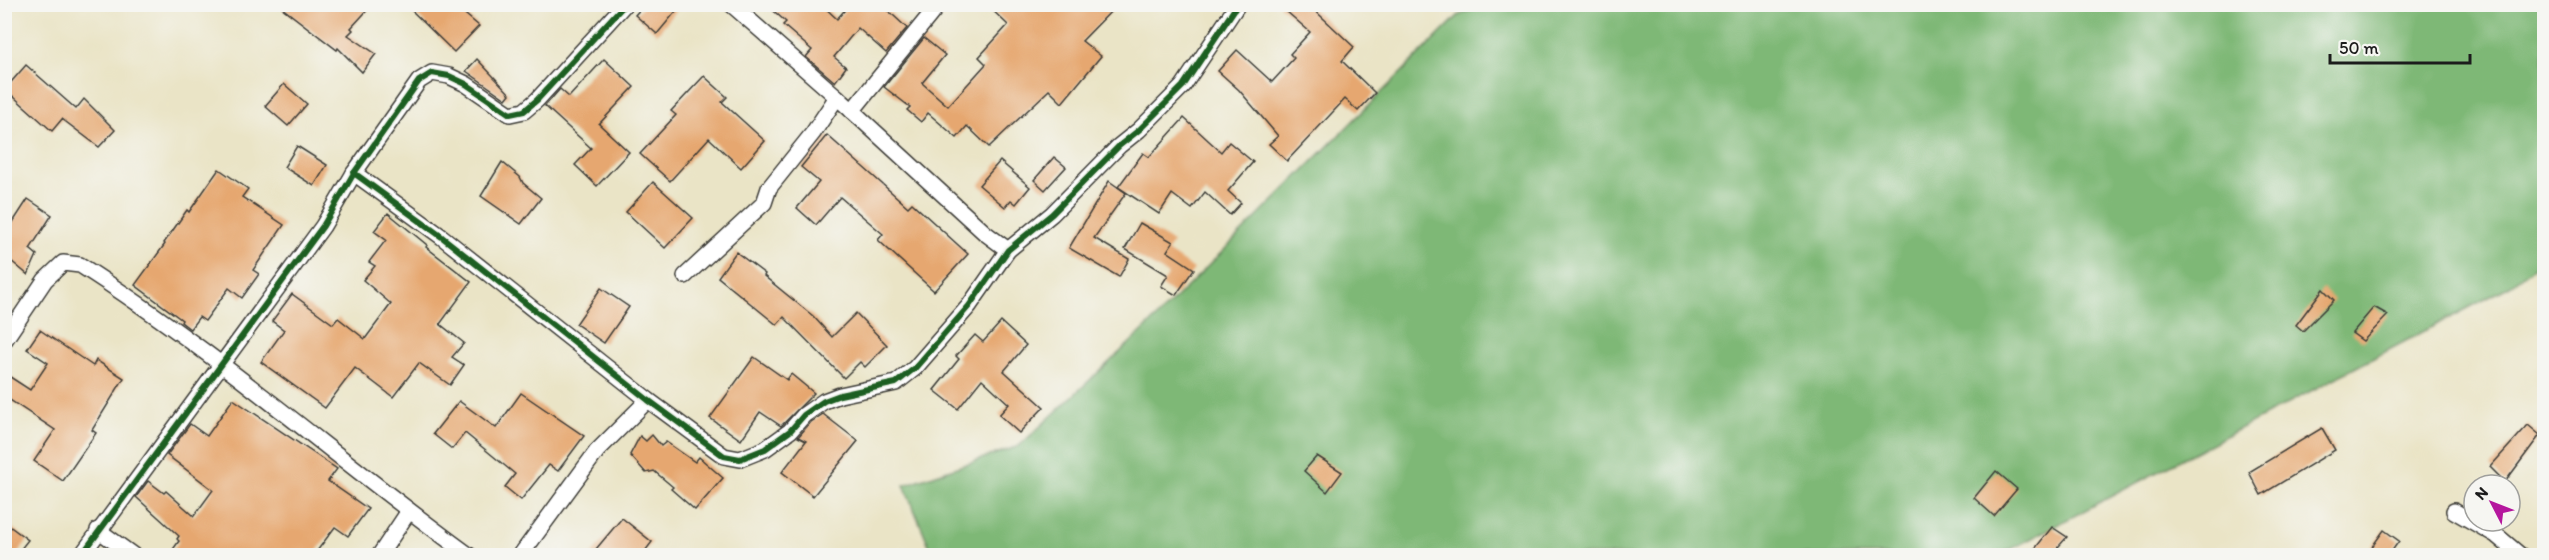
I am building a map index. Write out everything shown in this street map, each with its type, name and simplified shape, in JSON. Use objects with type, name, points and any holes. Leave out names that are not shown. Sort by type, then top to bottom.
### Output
[{"type":"street","points":[[81,555],[323,226],[354,173],[419,81],[432,73],[449,76],[466,84],[510,114],[524,111],[550,87],[625,4]]},
{"type":"street","points":[[731,4],[837,97],[985,233],[1008,250]]},
{"type":"street","points":[[852,111],[939,4]]},
{"type":"street","points":[[354,173],[442,237],[648,400],[724,456],[740,459],[756,453],[790,431],[804,415],[824,401],[840,395],[896,383],[903,378],[969,306],[1008,250],[1052,214],[1119,146],[1139,130],[1183,86],[1236,5]]},
{"type":"street","points":[[685,276],[764,203],[769,188],[813,133],[837,97]]},
{"type":"street","points":[[4,340],[45,280],[63,263],[80,265],[221,365],[409,511],[470,555]]},
{"type":"street","points":[[520,555],[597,450],[648,400]]},
{"type":"street","points":[[379,555],[409,511]]},
{"type":"street","points":[[2454,511],[2496,535],[2521,555]]},
{"type":"street","points":[[98,530],[134,555]]},
{"type":"green space","points":[[1487,5],[2544,5],[2544,259],[2510,286],[2000,555],[933,555],[904,485],[1019,446],[1150,324],[1459,15]]},
{"type":"building","points":[[277,4],[373,4],[351,28],[353,30],[348,35],[376,54],[362,72],[338,48],[337,50]]},
{"type":"building","points":[[405,4],[453,4],[479,26],[454,52]]},
{"type":"building","points":[[645,4],[682,4],[657,34],[635,15]]},
{"type":"building","points":[[766,4],[821,4],[837,19],[850,4],[881,4],[907,28],[886,53],[858,28],[834,57],[846,67],[835,82],[806,57],[812,50],[783,25],[786,22]]},
{"type":"building","points":[[986,4],[1118,4],[1082,41],[1101,56],[1062,103],[1049,90],[989,147],[967,126],[957,138],[928,113],[921,122],[907,110],[910,107],[884,87],[924,38],[945,55],[922,83],[948,106],[986,64],[979,57],[1008,25]]},
{"type":"building","points":[[1278,4],[1308,4],[1354,47],[1342,61],[1375,93],[1358,111],[1345,99],[1287,161],[1269,144],[1278,136],[1239,90],[1218,71],[1237,50],[1272,82],[1294,58],[1290,54],[1310,32]]},
{"type":"building","points":[[477,59],[510,94],[506,99],[466,71]]},
{"type":"building","points":[[604,59],[634,87],[599,124],[629,152],[597,186],[575,165],[591,148],[545,106],[560,89],[569,97]]},
{"type":"building","points":[[26,65],[76,109],[84,99],[115,130],[99,147],[62,119],[52,131],[5,89]]},
{"type":"building","points":[[704,76],[727,97],[722,102],[765,141],[741,168],[709,138],[670,181],[640,154],[676,115],[671,111]]},
{"type":"building","points":[[284,84],[307,104],[288,126],[265,106]]},
{"type":"building","points":[[1184,118],[1221,152],[1229,142],[1253,162],[1228,191],[1241,203],[1230,215],[1205,192],[1192,209],[1172,194],[1159,214],[1118,187],[1143,153],[1149,157]]},
{"type":"building","points":[[827,135],[908,207],[912,203],[968,254],[934,291],[878,240],[883,234],[840,197],[816,225],[797,208],[819,182],[801,167]]},
{"type":"building","points":[[297,146],[327,165],[314,186],[284,167]]},
{"type":"building","points":[[1054,157],[1066,167],[1045,190],[1034,180]]},
{"type":"building","points":[[1000,161],[1030,187],[1016,204],[1011,200],[1005,207],[979,185]]},
{"type":"building","points":[[502,162],[541,198],[521,224],[481,196]]},
{"type":"building","points":[[219,169],[248,189],[242,197],[284,225],[253,270],[259,274],[242,298],[229,288],[205,321],[199,317],[190,329],[181,322],[182,320],[135,285],[187,210],[189,212]]},
{"type":"building","points":[[1109,181],[1126,193],[1094,238],[1129,259],[1119,277],[1069,248]]},
{"type":"building","points":[[653,182],[693,218],[665,248],[626,212]]},
{"type":"building","points":[[28,199],[52,215],[30,249],[37,255],[28,275],[4,255],[4,236]]},
{"type":"building","points":[[388,213],[427,245],[426,247],[471,282],[440,324],[464,343],[452,357],[464,365],[450,385],[419,363],[393,397],[355,368],[325,408],[261,362],[284,330],[272,321],[292,294],[333,324],[338,318],[365,339],[391,304],[363,280],[375,266],[369,262],[386,240],[374,231]]},
{"type":"building","points":[[1140,223],[1173,242],[1167,251],[1194,269],[1176,295],[1161,286],[1168,275],[1125,249]]},
{"type":"building","points":[[736,252],[813,316],[832,337],[856,313],[887,345],[865,367],[860,362],[844,378],[784,317],[777,325],[718,277]]},
{"type":"building","points":[[601,288],[629,307],[604,343],[576,324]]},
{"type":"building","points":[[2323,289],[2334,300],[2303,331],[2296,325]]},
{"type":"building","points":[[2374,307],[2388,315],[2363,341],[2352,333]]},
{"type":"building","points":[[1001,322],[1026,345],[1004,371],[1044,407],[1019,433],[999,415],[1009,404],[982,379],[958,409],[934,390],[959,359],[956,356],[975,335],[983,342]]},
{"type":"building","points":[[40,330],[93,366],[96,360],[124,378],[92,430],[96,433],[63,481],[34,461],[55,430],[4,396],[4,373],[30,390],[48,363],[27,349]]},
{"type":"building","points":[[754,357],[787,380],[791,374],[814,393],[781,426],[760,412],[741,440],[710,418]]},
{"type":"building","points":[[521,393],[584,436],[558,471],[549,465],[521,500],[505,487],[515,474],[465,433],[452,449],[433,434],[459,401],[496,428]]},
{"type":"building","points":[[233,399],[337,469],[328,481],[368,509],[348,536],[335,527],[314,555],[169,555],[179,541],[177,539],[179,536],[136,497],[148,481],[164,493],[166,491],[194,516],[213,490],[167,455],[190,424],[207,436]]},
{"type":"building","points":[[823,414],[858,441],[813,496],[782,472],[806,441],[798,437],[811,422]]},
{"type":"building","points":[[2528,425],[2540,435],[2512,473],[2496,473],[2490,467]]},
{"type":"building","points":[[2322,428],[2335,450],[2261,495],[2249,472]]},
{"type":"building","points":[[652,435],[661,446],[666,442],[695,462],[699,457],[723,478],[695,510],[654,471],[646,473],[630,455],[640,436],[646,441]]},
{"type":"building","points":[[1317,456],[1342,472],[1327,492],[1304,471]]},
{"type":"building","points":[[1996,471],[2017,489],[1994,516],[1974,498]]},
{"type":"building","points":[[622,518],[652,542],[642,555],[591,555]]},
{"type":"building","points":[[4,522],[28,540],[16,555],[4,555]]},
{"type":"building","points":[[2052,527],[2067,537],[2051,555],[2030,555]]},
{"type":"building","points":[[2384,530],[2399,541],[2389,555],[2366,555]]},
{"type":"cycle path","points":[[81,556],[323,226],[354,173],[419,81],[432,73],[449,76],[466,84],[510,114],[524,111],[537,100],[625,4]]},
{"type":"cycle path","points":[[354,173],[442,237],[648,400],[724,456],[740,459],[765,449],[790,431],[804,415],[824,401],[840,395],[896,383],[915,368],[969,306],[1008,250],[1052,214],[1119,146],[1139,130],[1183,86],[1238,4]]}]
